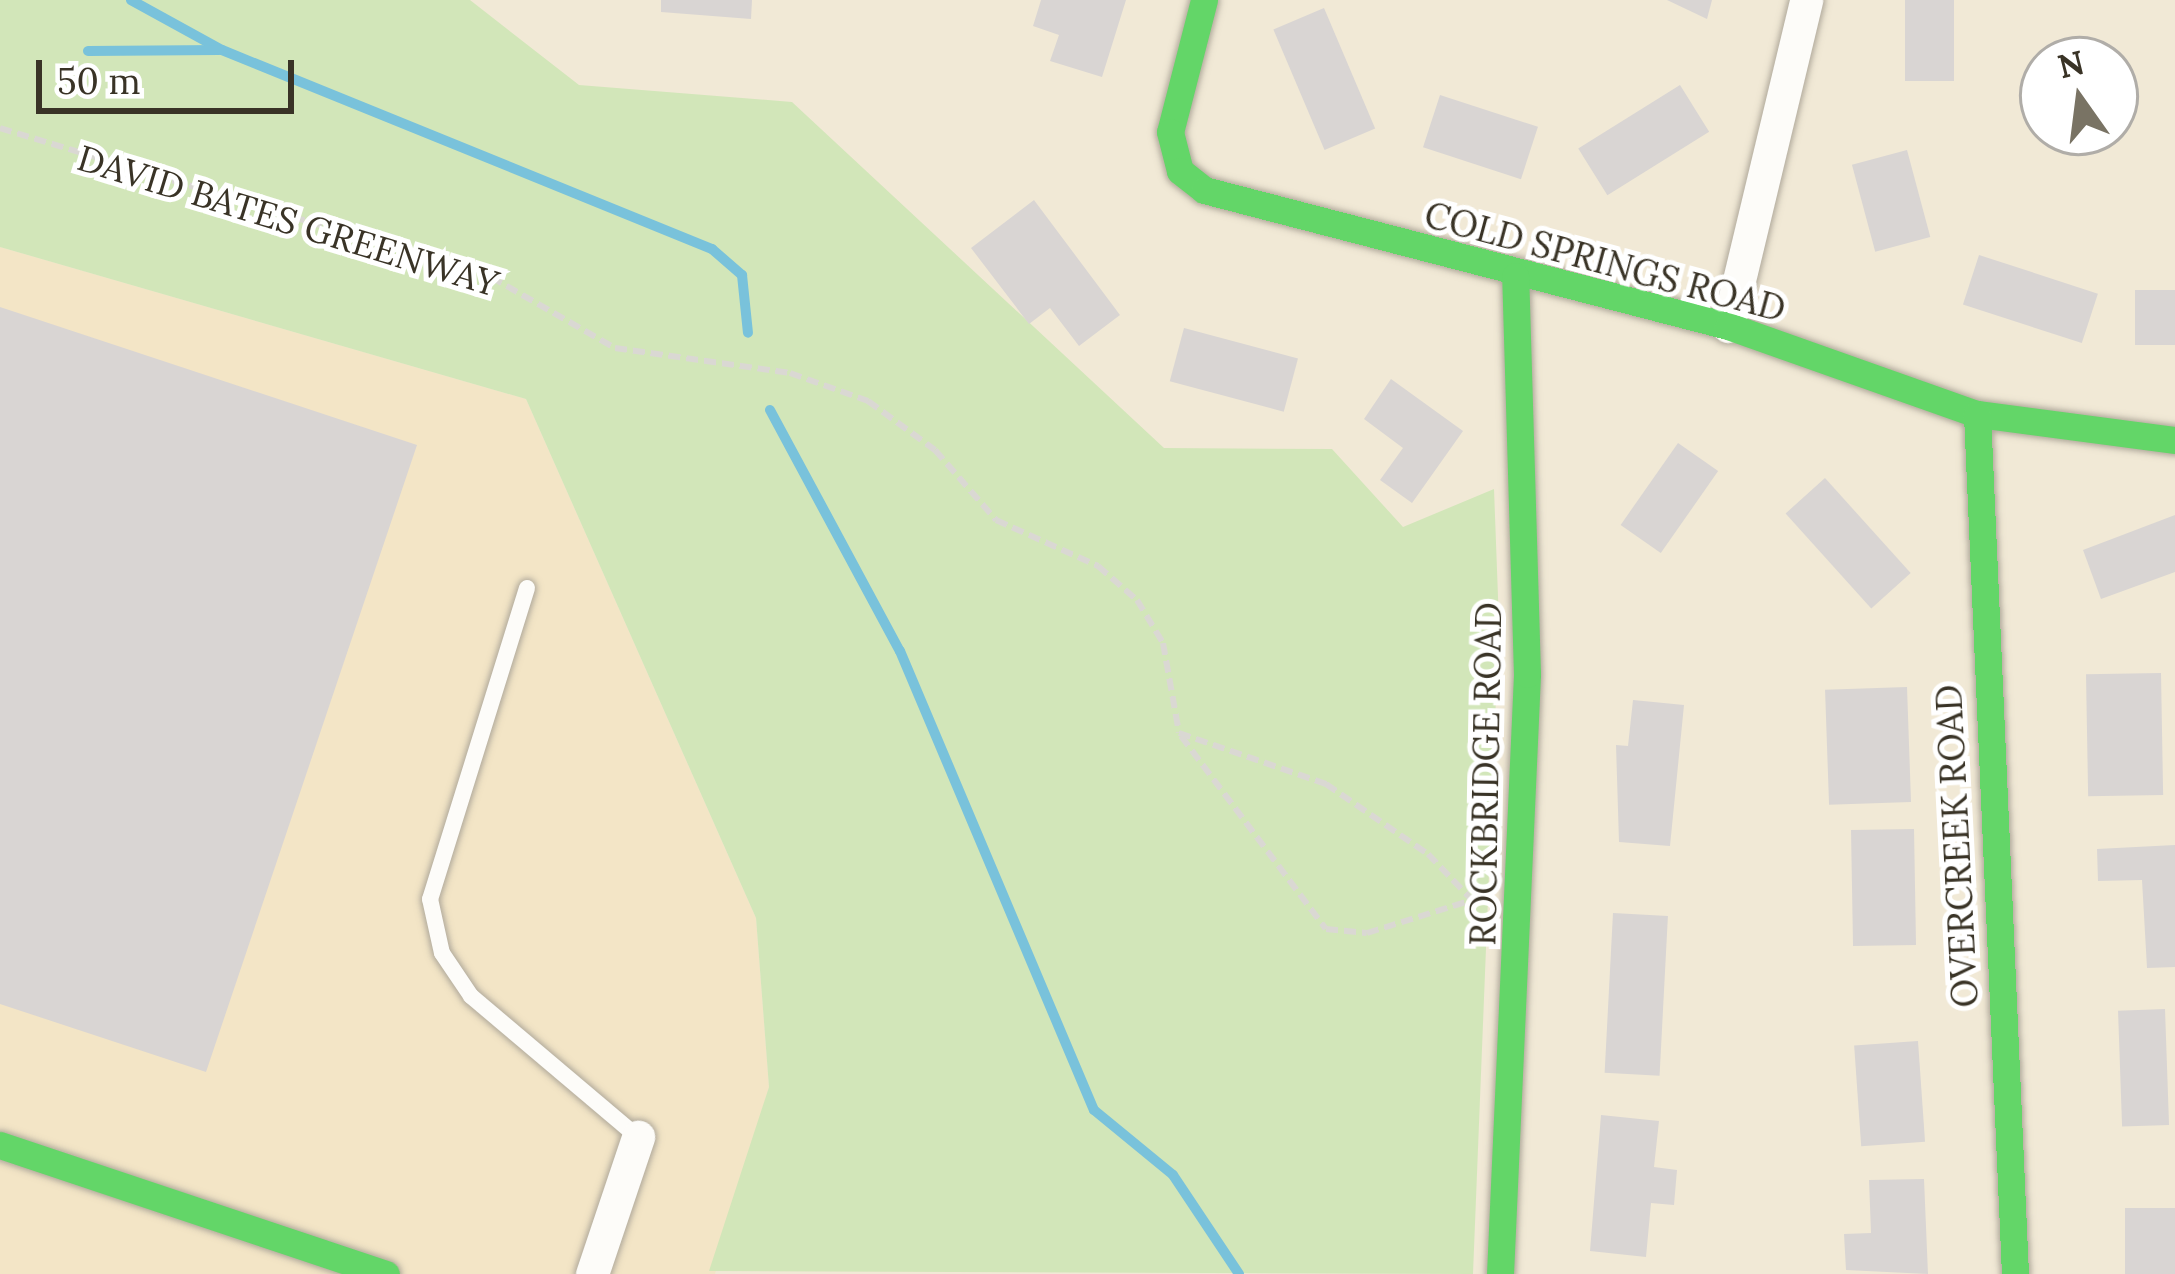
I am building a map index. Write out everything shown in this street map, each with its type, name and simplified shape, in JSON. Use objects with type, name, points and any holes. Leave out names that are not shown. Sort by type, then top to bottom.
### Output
[{"type":"street","name":"COLD SPRINGS ROAD","points":[[1204,0],[1173,154],[1204,190],[1515,275],[1728,326],[1977,414],[2175,440]]},
{"type":"street","points":[[1728,326],[1806,0]]},
{"type":"street","name":"ROCKBRIDGE ROAD","points":[[1500,1274],[1522,911],[1515,275]]},
{"type":"street","name":"OVERCREEK ROAD","points":[[1977,414],[2015,1274]]},
{"type":"street","points":[[592,1274],[638,1136]]},
{"type":"street","points":[[0,1145],[386,1274]]},
{"type":"lane","points":[[527,588],[430,899],[442,953],[471,996],[638,1136]]},
{"type":"path","name":"DAVID BATES GREENWAY","points":[[0,128],[491,277],[615,348],[790,373],[868,400],[935,449],[996,520],[1098,566],[1137,600],[1163,643],[1179,733],[1326,929],[1367,934],[1468,901],[1522,911]]},
{"type":"path","points":[[1179,733],[1326,784],[1428,854],[1468,901]]},
{"type":"shaded area","points":[[0,247],[526,399],[756,918],[769,1087],[715,1274],[0,1274]]},
{"type":"green space","points":[[0,0],[470,0],[579,85],[792,102],[1164,448],[1332,449],[1403,527],[1494,489],[1499,623],[1473,1274],[709,1271],[769,1087],[756,918],[526,399],[0,247]]},
{"type":"building","points":[[661,0],[752,0],[751,19],[661,12]]},
{"type":"building","points":[[1041,0],[1126,0],[1102,77],[1050,61],[1059,35],[1033,26]]},
{"type":"building","points":[[1667,0],[1712,0],[1707,19]]},
{"type":"building","points":[[1905,0],[1954,0],[1954,81],[1905,81]]},
{"type":"building","points":[[1324,8],[1375,129],[1325,150],[1273,29]]},
{"type":"building","points":[[1680,85],[1709,132],[1607,195],[1578,149]]},
{"type":"building","points":[[1440,95],[1538,127],[1521,179],[1423,147]]},
{"type":"building","points":[[1907,150],[1930,237],[1875,252],[1852,165]]},
{"type":"building","points":[[1034,200],[1120,315],[1079,346],[1050,308],[1029,324],[971,248]]},
{"type":"building","points":[[1979,255],[2098,294],[2082,343],[1963,304]]},
{"type":"building","points":[[2135,290],[2175,290],[2175,345],[2135,345]]},
{"type":"building","points":[[0,307],[417,445],[206,1072],[0,1004]]},
{"type":"building","points":[[1184,328],[1298,359],[1284,412],[1170,381]]},
{"type":"building","points":[[1391,379],[1463,431],[1412,503],[1380,480],[1403,448],[1364,419]]},
{"type":"building","points":[[1678,443],[1718,471],[1661,553],[1621,525]]},
{"type":"building","points":[[1825,478],[1911,573],[1871,609],[1786,513]]},
{"type":"building","points":[[2175,515],[2175,572],[2101,599],[2083,550]]},
{"type":"building","points":[[2161,673],[2163,795],[2088,796],[2086,674]]},
{"type":"building","points":[[1907,687],[1911,802],[1829,805],[1825,690]]},
{"type":"building","points":[[1633,700],[1684,705],[1670,846],[1619,842],[1616,745],[1628,746]]},
{"type":"building","points":[[1914,829],[1916,945],[1853,946],[1851,830]]},
{"type":"building","points":[[2175,845],[2175,967],[2147,968],[2142,880],[2098,881],[2097,849]]},
{"type":"building","points":[[1613,913],[1668,916],[1660,1076],[1605,1073]]},
{"type":"building","points":[[2165,1009],[2169,1125],[2122,1127],[2118,1011]]},
{"type":"building","points":[[1918,1041],[1925,1142],[1861,1146],[1854,1045]]},
{"type":"building","points":[[1601,1115],[1659,1121],[1654,1167],[1677,1170],[1674,1205],[1651,1203],[1646,1257],[1590,1251]]},
{"type":"building","points":[[1924,1179],[1928,1274],[1846,1270],[1844,1234],[1871,1233],[1869,1180]]},
{"type":"building","points":[[2125,1208],[2175,1208],[2175,1274],[2125,1274]]},
{"type":"waterway","points":[[131,0],[222,50],[712,249],[742,275],[748,333]]},
{"type":"waterway","points":[[88,51],[219,50]]},
{"type":"waterway","points":[[770,410],[900,651],[1094,1110],[1173,1175],[1239,1274]]},
{"type":"traffic: fast","points":[[1204,0],[1170,132],[1180,171],[1204,190],[1728,326],[1977,414],[2175,440]]},
{"type":"traffic: fast","points":[[1500,1274],[1527,674],[1515,276]]},
{"type":"traffic: fast","points":[[1977,414],[2015,1274]]},
{"type":"traffic: fast","points":[[0,1145],[386,1274]]}]
